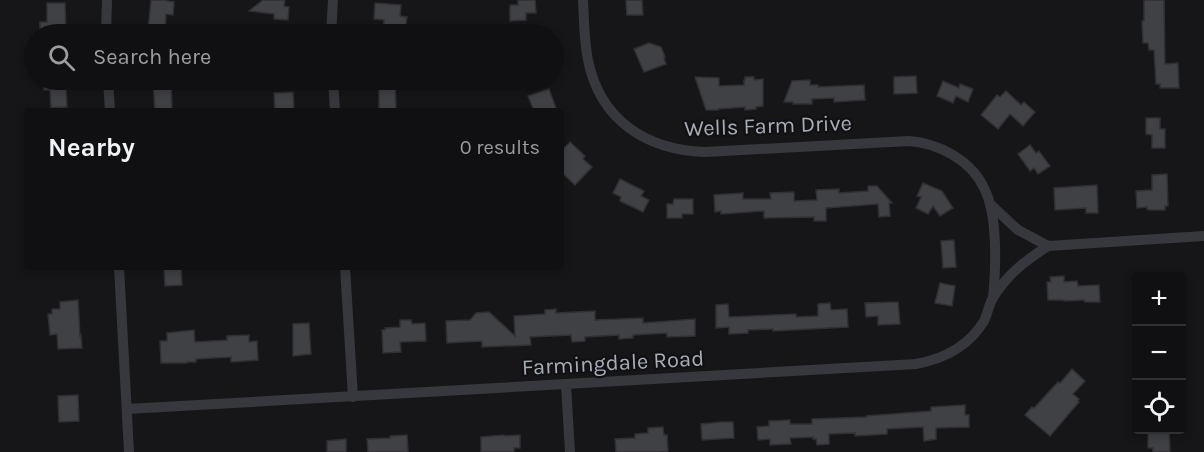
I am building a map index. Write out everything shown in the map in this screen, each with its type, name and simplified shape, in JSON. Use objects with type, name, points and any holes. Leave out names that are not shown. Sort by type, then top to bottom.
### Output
[{"type":"street","points":[[106,24],[107,0]]},
{"type":"street","points":[[332,24],[333,0]]},
{"type":"street","name":"Wells Farm Drive","points":[[583,0],[586,53],[594,82],[613,113],[643,137],[669,147],[699,152],[897,141],[927,144],[947,152],[969,168],[987,193],[994,247],[993,298]]},
{"type":"street","points":[[109,90],[110,108]]},
{"type":"street","points":[[334,90],[335,108]]},
{"type":"street","name":"Wells Farm Drive","points":[[990,204],[1018,231],[1048,246]]},
{"type":"street","points":[[1048,246],[1204,236]]},
{"type":"street","name":"Farmingdale Road","points":[[127,409],[887,367],[922,363],[944,356],[968,341],[982,324],[993,298],[1016,269],[1048,246]]},
{"type":"street","points":[[119,270],[129,452]]},
{"type":"street","points":[[345,270],[353,397]]},
{"type":"street","points":[[566,385],[570,452]]},
{"type":"building","points":[[151,0],[174,2],[173,15],[166,14],[165,24],[149,24]]},
{"type":"building","points":[[263,0],[285,0],[284,6],[289,7],[288,20],[274,19],[274,14],[249,11]]},
{"type":"building","points":[[518,0],[535,0],[536,13],[526,13],[526,20],[510,21],[510,5],[518,5]]},
{"type":"building","points":[[626,0],[642,0],[643,15],[627,15]]},
{"type":"building","points":[[1144,0],[1164,0],[1165,64],[1178,63],[1179,88],[1160,88],[1160,84],[1156,84],[1154,50],[1149,50],[1148,43],[1143,43]]},
{"type":"building","points":[[47,3],[65,3],[66,24],[40,24],[40,22],[47,22]]},
{"type":"building","points":[[375,3],[401,5],[400,16],[407,17],[406,24],[384,24],[384,20],[374,19]]},
{"type":"building","points":[[649,43],[661,47],[666,64],[644,72],[634,49]]},
{"type":"building","points":[[916,76],[917,93],[894,94],[894,77]]},
{"type":"building","points":[[695,77],[719,78],[719,86],[744,85],[745,77],[754,77],[754,80],[763,79],[763,106],[745,110],[745,107],[706,110]]},
{"type":"building","points":[[810,80],[810,85],[818,85],[818,87],[864,85],[865,100],[834,102],[834,98],[812,99],[812,104],[784,102],[792,81]]},
{"type":"building","points":[[943,81],[959,88],[960,84],[973,89],[968,102],[956,96],[953,103],[937,96]]},
{"type":"building","points":[[50,90],[66,90],[67,107],[51,108]]},
{"type":"building","points":[[154,90],[171,90],[172,108],[155,108]]},
{"type":"building","points":[[379,90],[395,90],[396,108],[379,108]]},
{"type":"building","points":[[549,90],[556,108],[533,108],[528,96]]},
{"type":"building","points":[[1006,91],[1021,105],[1024,102],[1035,112],[1023,126],[1010,114],[998,129],[981,115],[997,95],[1000,97]]},
{"type":"building","points":[[293,92],[294,108],[275,108],[274,93]]},
{"type":"building","points":[[1146,118],[1160,118],[1160,129],[1165,129],[1165,148],[1152,148],[1152,135],[1146,134]]},
{"type":"building","points":[[570,142],[585,156],[583,159],[592,167],[575,185],[564,175],[564,148]]},
{"type":"building","points":[[1030,145],[1036,153],[1039,151],[1050,166],[1038,174],[1034,168],[1030,171],[1018,154]]},
{"type":"building","points":[[1167,174],[1168,206],[1165,206],[1165,210],[1137,208],[1136,191],[1152,190],[1152,175]]},
{"type":"building","points":[[620,179],[644,191],[641,196],[649,200],[643,212],[620,201],[621,197],[613,193]]},
{"type":"building","points":[[923,183],[942,191],[953,208],[940,216],[933,206],[928,214],[916,208],[921,197],[917,196]]},
{"type":"building","points":[[1097,185],[1098,213],[1086,213],[1086,208],[1055,210],[1054,188]]},
{"type":"building","points":[[868,186],[877,186],[892,203],[889,203],[890,216],[879,217],[878,204],[826,208],[826,221],[814,221],[814,217],[764,218],[764,211],[721,214],[721,211],[715,212],[714,195],[743,193],[743,199],[771,199],[770,193],[794,192],[794,201],[817,200],[816,190],[839,189],[839,193],[868,191]]},
{"type":"building","points":[[674,199],[693,199],[693,214],[682,214],[682,218],[667,218],[667,204],[673,204]]},
{"type":"building","points":[[954,240],[956,267],[943,268],[941,241]]},
{"type":"building","points":[[164,270],[181,270],[182,285],[165,286]]},
{"type":"building","points":[[1064,276],[1064,282],[1077,281],[1078,286],[1099,285],[1100,302],[1048,300],[1047,282],[1051,282],[1050,277]]},
{"type":"building","points":[[940,283],[955,286],[952,306],[935,303]]},
{"type":"building","points":[[78,300],[82,348],[58,349],[57,334],[50,335],[48,314],[52,314],[52,309],[60,309],[60,302]]},
{"type":"building","points":[[898,302],[900,324],[878,325],[878,316],[866,317],[865,303]]},
{"type":"building","points":[[830,303],[831,310],[847,309],[848,327],[748,330],[748,333],[729,334],[729,327],[716,328],[716,305],[728,304],[729,317],[796,314],[796,317],[818,316],[818,304]]},
{"type":"building","points":[[556,309],[556,313],[595,311],[595,320],[643,318],[643,323],[695,319],[695,336],[667,337],[667,333],[633,335],[633,338],[619,339],[619,335],[585,337],[585,341],[572,342],[571,335],[530,337],[531,345],[482,347],[482,341],[447,343],[446,321],[470,320],[476,313],[489,312],[515,336],[514,316],[545,314],[545,310]]},
{"type":"building","points":[[400,320],[411,320],[412,324],[425,323],[426,341],[400,342],[401,352],[383,353],[382,330],[400,327]]},
{"type":"building","points":[[309,323],[311,354],[293,356],[293,324]]},
{"type":"building","points":[[194,330],[195,342],[227,340],[227,336],[249,335],[249,342],[257,341],[258,360],[231,362],[231,357],[196,359],[196,362],[187,363],[161,363],[160,341],[167,341],[167,333]]},
{"type":"building","points":[[1072,369],[1085,381],[1073,394],[1079,402],[1050,436],[1025,415]]},
{"type":"building","points":[[78,395],[79,421],[59,422],[58,396]]},
{"type":"building","points":[[965,405],[965,415],[969,415],[969,427],[936,428],[936,439],[924,441],[923,427],[887,429],[887,434],[855,436],[855,433],[829,434],[829,444],[817,445],[813,437],[790,438],[791,444],[770,445],[770,439],[758,440],[757,427],[769,426],[769,421],[790,420],[790,424],[812,424],[812,419],[866,417],[931,411],[931,407]]},
{"type":"building","points":[[733,422],[734,438],[702,440],[701,424]]},
{"type":"building","points":[[663,427],[664,435],[667,435],[668,451],[616,452],[615,439],[635,438],[635,434],[648,433],[648,428]]},
{"type":"building","points":[[1148,434],[1169,434],[1170,452],[1153,452],[1153,448],[1148,448]]},
{"type":"building","points":[[407,435],[408,452],[368,452],[367,439]]},
{"type":"building","points":[[520,435],[520,448],[514,448],[514,452],[481,452],[481,437]]},
{"type":"building","points":[[346,439],[346,452],[327,452],[327,441]]}]
